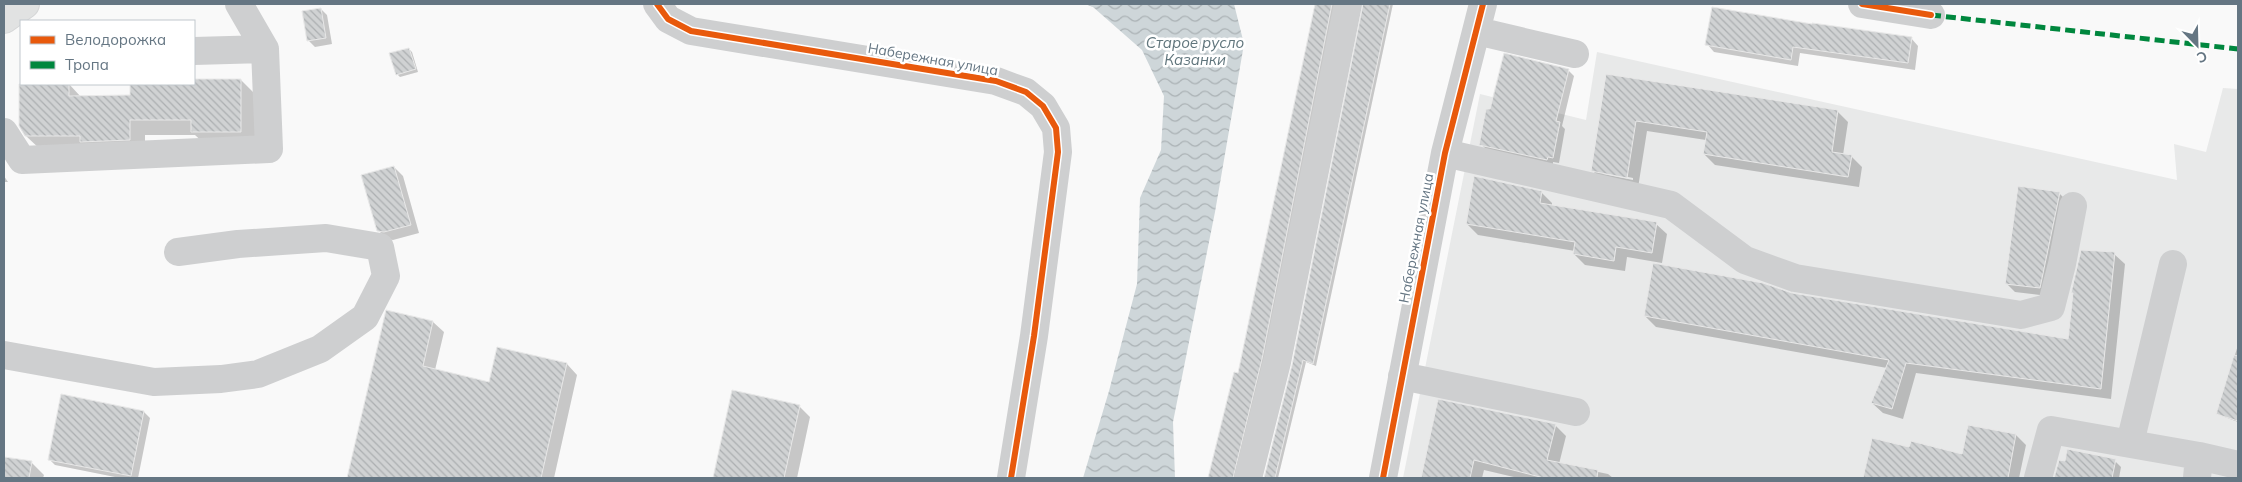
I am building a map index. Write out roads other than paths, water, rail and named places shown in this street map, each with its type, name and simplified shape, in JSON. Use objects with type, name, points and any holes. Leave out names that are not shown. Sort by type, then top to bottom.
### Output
[{"type":"main road","points":[[4,19],[25,4]]},
{"type":"street","points":[[4,132],[22,160],[269,149],[265,49],[239,4]]},
{"type":"street","name":"Набережная улица","points":[[657,4],[668,19],[691,31],[996,81],[1026,92],[1043,106],[1056,128],[1058,152],[1034,336],[1011,478]]},
{"type":"street","points":[[1248,478],[1277,362],[1348,4]]},
{"type":"street","name":"Набережная улица","points":[[1383,478],[1445,153],[1483,4]]},
{"type":"street","points":[[1862,4],[1932,15]]},
{"type":"street","points":[[1477,31],[1575,54]]},
{"type":"street","points":[[195,51],[265,49]]},
{"type":"street","points":[[1445,153],[1672,205],[1745,260],[1796,278],[2021,315],[2051,307],[2062,264],[2073,206]]},
{"type":"street","points":[[4,355],[154,382],[221,379],[258,374],[320,350],[365,317],[386,276],[380,247],[326,238],[238,244],[178,252]]},
{"type":"street","points":[[2130,443],[2173,264]]},
{"type":"street","points":[[1402,376],[1576,412]]},
{"type":"street","points":[[2038,478],[2051,430],[2130,443],[2198,467],[2238,465]]},
{"type":"water","name":"Старое русло Казанки","points":[[1085,4],[1234,4],[1244,44],[1215,212],[1173,422],[1175,478],[1083,478],[1109,391],[1137,284],[1140,198],[1161,150],[1164,96],[1142,50],[1093,7]]}]
